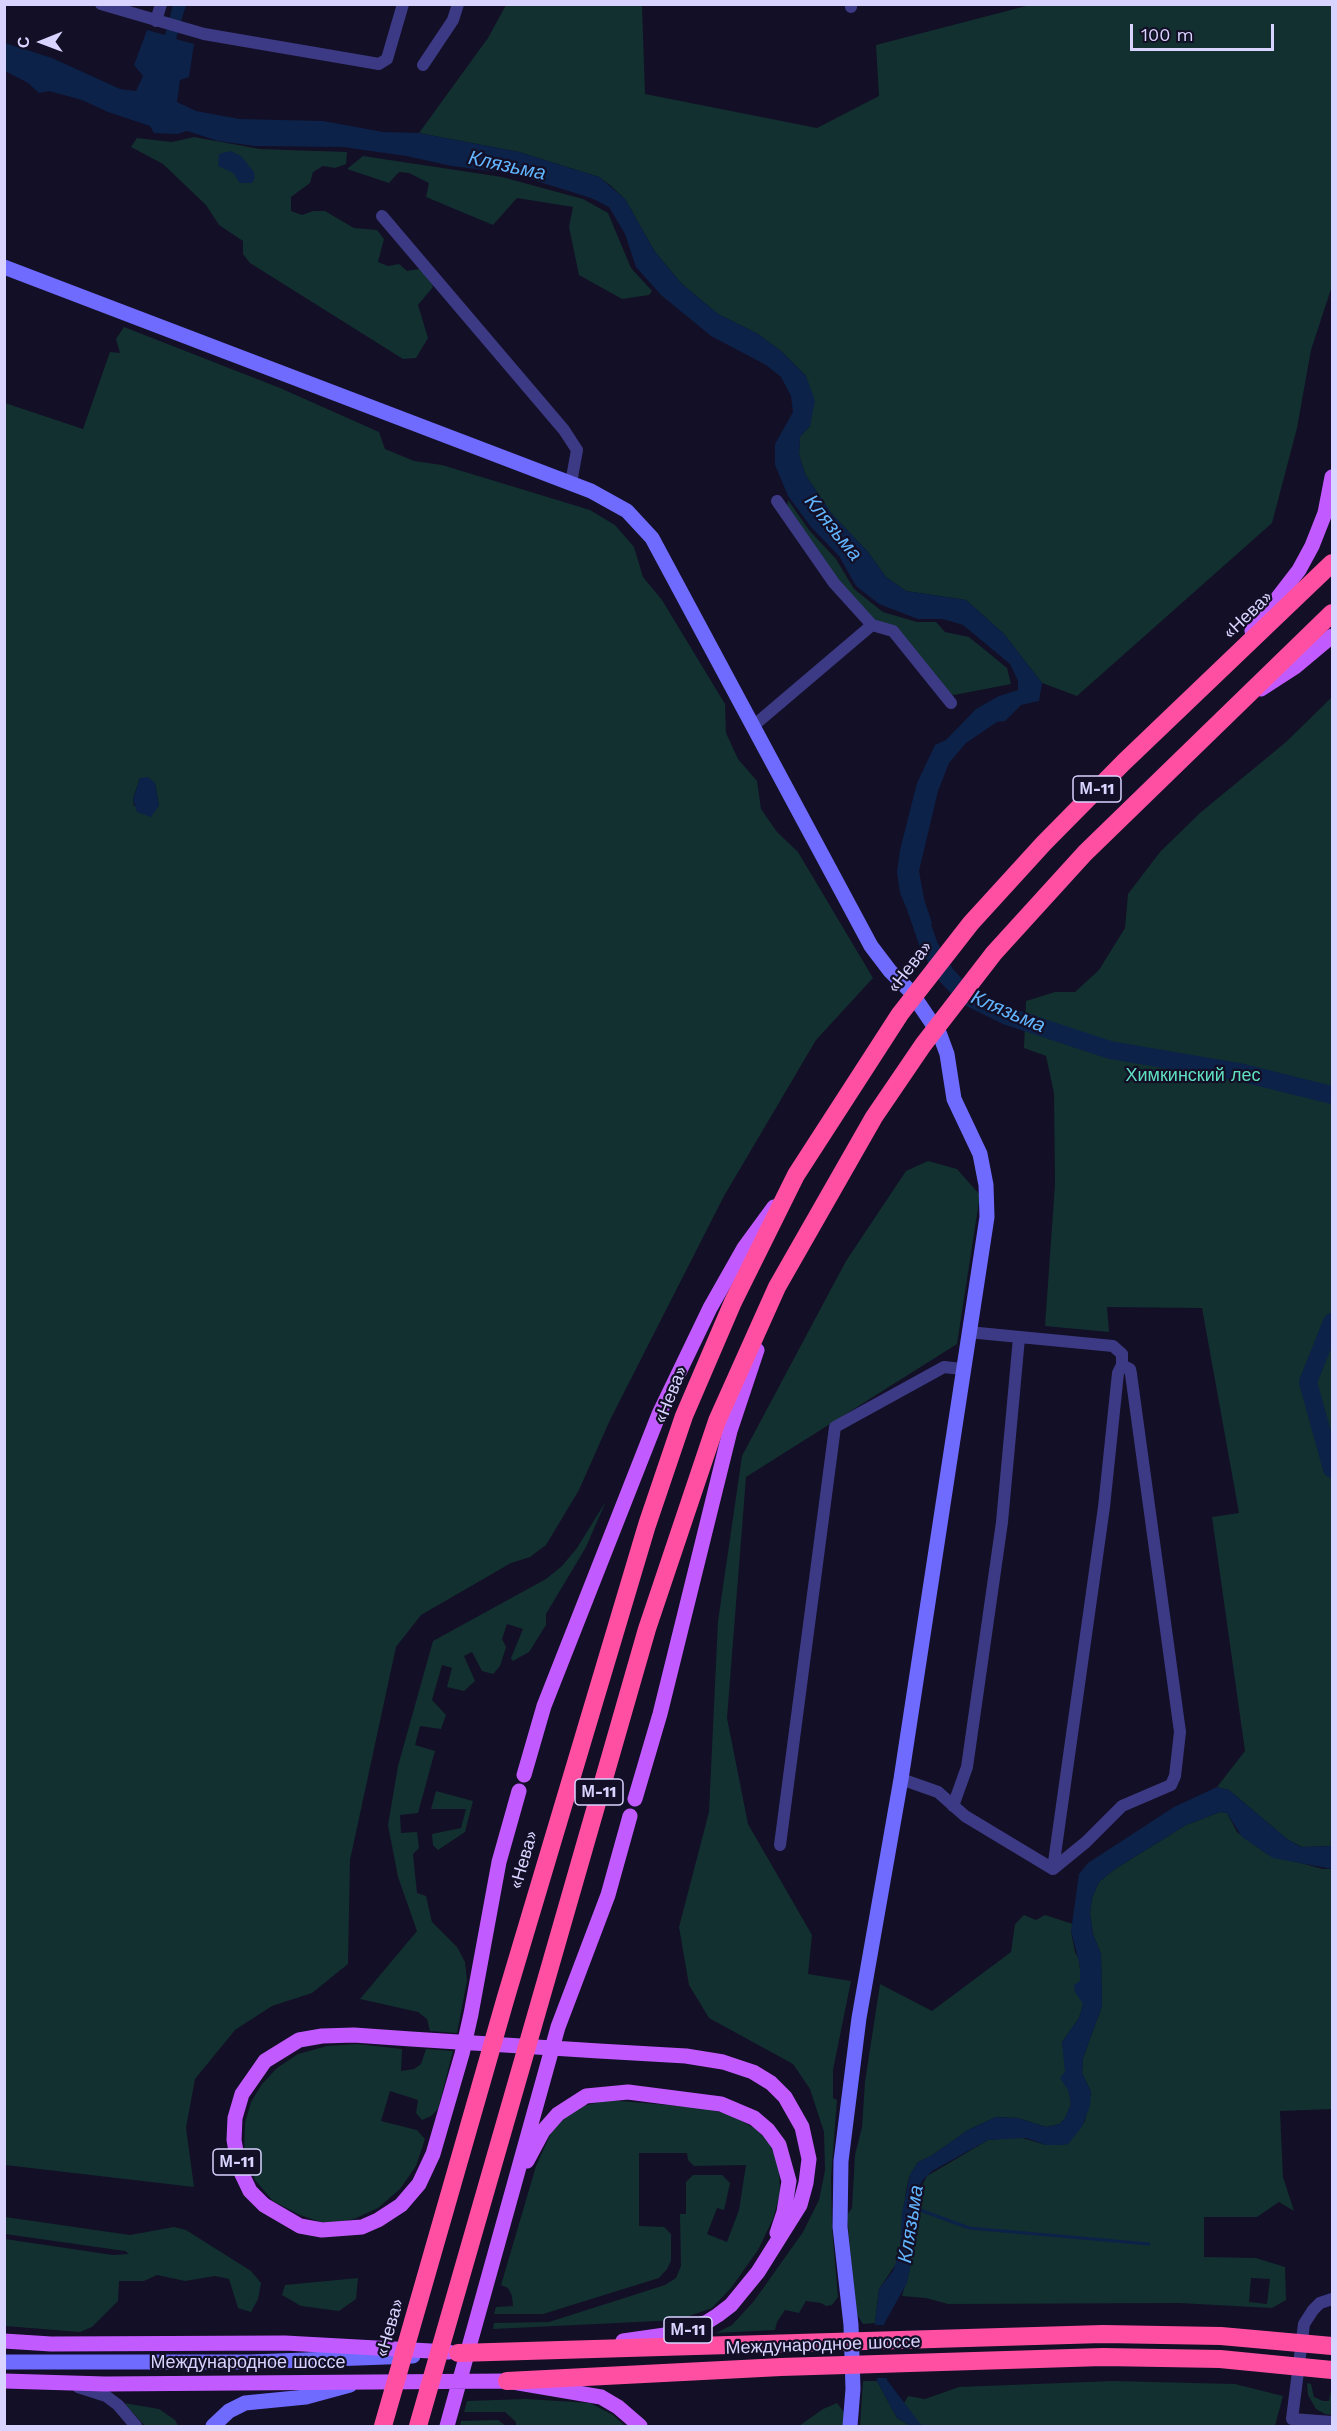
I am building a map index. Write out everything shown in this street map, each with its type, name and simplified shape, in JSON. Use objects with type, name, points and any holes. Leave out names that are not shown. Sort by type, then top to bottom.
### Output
[{"type":"highway","name":"«Нева»","points":[[383,2426],[506,1997],[647,1525],[684,1416],[732,1302],[796,1175],[900,1014],[971,923],[1100,786],[1332,563]]},
{"type":"highway","name":"М-11","points":[[418,2426],[646,1629],[717,1421],[777,1287],[874,1117],[923,1045],[994,953],[1085,852],[1332,613]]},
{"type":"highway","name":"Международное шоссе","points":[[458,2353],[1113,2334],[1276,2340],[1331,2346]]},
{"type":"highway","name":"Международное шоссе","points":[[507,2381],[781,2367],[1113,2357],[1274,2363],[1330,2370]]},
{"type":"main road","name":"М-11","points":[[1229,662],[1299,570],[1312,546],[1325,513],[1332,477]]},
{"type":"main road","points":[[1239,704],[1295,667],[1332,636]]},
{"type":"main road","name":"М-11","points":[[524,1775],[544,1706],[659,1414],[710,1308],[744,1248],[796,1175]]},
{"type":"main road","name":"М-11","points":[[635,1799],[660,1714],[730,1431],[777,1287]]},
{"type":"main road","name":"М-11","points":[[519,1791],[499,1862],[462,2054],[433,2154],[419,2184],[401,2205],[362,2227],[322,2230],[300,2226],[264,2205],[250,2191],[239,2168],[234,2140],[235,2118],[242,2094],[265,2061],[299,2040],[322,2036],[411,2039],[599,2051],[723,2062],[753,2072],[771,2083],[785,2097],[806,2138],[808,2159],[806,2183],[800,2205],[769,2255],[731,2305],[707,2322],[672,2334],[577,2349]]},
{"type":"main road","name":"М-11","points":[[447,2425],[558,2027],[608,1895],[630,1816]]},
{"type":"main road","name":"М-11","points":[[513,2190],[543,2131],[567,2106],[586,2096],[628,2092],[721,2104],[739,2109],[768,2130],[786,2162],[788,2194],[769,2255]]},
{"type":"main road","points":[[4,2341],[51,2344],[285,2343],[458,2353]]},
{"type":"main road","name":"Международное шоссе","points":[[4,2381],[354,2384],[507,2381]]},
{"type":"main road","points":[[507,2381],[600,2397],[618,2407],[640,2427]]},
{"type":"street","points":[[101,4],[182,28],[379,64],[387,59],[403,4]]},
{"type":"street","points":[[161,4],[161,22]]},
{"type":"street","points":[[423,65],[453,20],[458,4]]},
{"type":"street","points":[[382,216],[564,430],[577,450],[571,483]]},
{"type":"street","points":[[4,267],[571,483],[627,511],[652,538],[871,946],[890,971],[911,992],[940,1035],[947,1054],[954,1100],[980,1154],[986,1185],[987,1217],[901,1779],[859,2018],[841,2161],[840,2227],[851,2325],[853,2389],[850,2427]]},
{"type":"street","points":[[777,501],[834,583],[873,625],[893,631],[951,703]]},
{"type":"street","points":[[752,727],[873,625]]},
{"type":"street","points":[[968,1332],[1113,1346],[1122,1354],[1104,1508],[1053,1869]]},
{"type":"street","points":[[953,1806],[967,1767],[1002,1522],[1019,1338]]},
{"type":"street","points":[[1053,1869],[1086,1842],[1122,1806],[1171,1785],[1175,1776],[1180,1732],[1131,1374],[1130,1369],[1122,1365]]},
{"type":"street","points":[[780,1845],[835,1427],[944,1367],[962,1369]]},
{"type":"street","points":[[901,1779],[938,1792],[965,1816],[1053,1869]]},
{"type":"street","points":[[1332,2300],[1320,2303],[1304,2324],[1292,2419],[1332,2422]]},
{"type":"street","points":[[4,2362],[93,2364],[359,2360],[458,2353]]},
{"type":"street","points":[[62,2383],[106,2396],[123,2410],[136,2427]]},
{"type":"street","points":[[213,2427],[229,2411],[245,2403],[306,2397],[354,2384]]},
{"type":"green space","points":[[506,5],[642,5],[645,94],[817,128],[879,96],[876,45],[1030,5],[1332,5],[1332,286],[1311,350],[1297,428],[1272,523],[1077,696],[1042,683],[1004,634],[966,600],[906,591],[886,577],[868,552],[831,513],[805,474],[799,454],[800,437],[810,426],[806,376],[781,351],[758,334],[718,314],[682,284],[655,252],[625,199],[611,186],[599,177],[519,152],[419,133],[488,38]]},
{"type":"green space","points":[[194,137],[260,149],[347,152],[346,164],[335,168],[323,166],[313,172],[310,183],[291,197],[291,211],[302,215],[313,211],[325,211],[354,228],[377,230],[384,239],[378,262],[388,266],[399,264],[407,271],[419,269],[429,276],[433,287],[418,305],[428,338],[416,358],[403,359],[250,263],[243,254],[243,241],[219,225],[206,205],[163,164],[131,147],[137,138],[172,142]]},
{"type":"green space","points":[[363,156],[502,177],[583,199],[608,213],[631,268],[652,291],[649,295],[622,299],[579,275],[569,227],[573,207],[517,198],[493,225],[426,197],[429,183],[409,173],[399,172],[389,183],[347,169]]},
{"type":"green space","points":[[124,327],[280,388],[379,432],[385,449],[414,461],[442,465],[590,510],[615,525],[634,547],[643,577],[662,600],[725,704],[726,733],[738,759],[757,781],[761,809],[777,832],[798,852],[873,978],[816,1040],[724,1196],[610,1420],[579,1490],[546,1545],[530,1557],[511,1563],[421,1615],[396,1647],[350,1860],[348,1964],[312,1993],[272,2006],[235,2030],[195,2079],[186,2128],[194,2187],[5,2165],[5,403],[83,429],[110,352],[120,353],[116,339]],"holes":[[[140,778],[155,783],[159,806],[134,806],[133,798]]]},
{"type":"green space","points":[[788,500],[809,530],[836,559],[854,589],[883,612],[917,622],[936,622],[945,632],[969,637],[1007,668],[1011,684],[954,695],[946,694],[936,678],[875,622],[825,567],[787,509]]},
{"type":"green space","name":"Химкинский лес","points":[[1332,697],[1332,1846],[1302,1847],[1287,1839],[1229,1790],[1217,1787],[1245,1751],[1212,1517],[1239,1513],[1202,1308],[1107,1307],[1109,1332],[1045,1326],[1055,1184],[1054,1093],[1046,1056],[1024,1048],[1026,1001],[1055,992],[1075,992],[1099,970],[1125,928],[1128,894],[1160,852],[1200,813],[1286,742]]},
{"type":"green space","points":[[928,1161],[957,1169],[980,1195],[957,1344],[746,1477],[727,1718],[748,1824],[812,1935],[808,1974],[851,1981],[833,2070],[833,2098],[837,2100],[831,2177],[832,2228],[838,2297],[832,2305],[826,2306],[806,2301],[799,2313],[785,2310],[775,2330],[716,2333],[732,2325],[754,2301],[803,2232],[819,2200],[825,2170],[824,2132],[810,2089],[793,2064],[709,2018],[689,1985],[679,1927],[709,1812],[718,1621],[742,1456],[846,1261],[906,1171]]},
{"type":"green space","points":[[606,1501],[586,1547],[546,1614],[546,1625],[529,1652],[513,1661],[511,1658],[523,1629],[507,1624],[502,1639],[506,1647],[500,1666],[493,1674],[482,1671],[472,1652],[464,1656],[475,1681],[464,1691],[447,1687],[452,1668],[442,1665],[432,1700],[446,1715],[441,1729],[420,1726],[415,1745],[435,1751],[418,1813],[400,1815],[401,1833],[417,1832],[419,1848],[413,1854],[417,1893],[426,1896],[432,1922],[457,1947],[465,1962],[467,1981],[457,2033],[430,2031],[427,2019],[418,2012],[360,1999],[417,1931],[398,1877],[388,1825],[398,1766],[433,1641],[546,1579],[562,1566],[577,1548]]},
{"type":"green space","points":[[436,1791],[473,1801],[465,1832],[438,1850],[433,1845],[432,1834],[461,1828],[466,1809],[431,1809]]},
{"type":"green space","points":[[1220,1812],[1227,1813],[1237,1832],[1267,1854],[1323,1869],[1332,1869],[1332,2109],[1280,2111],[1283,2177],[1294,2211],[1279,2202],[1257,2217],[1204,2217],[1204,2257],[1256,2258],[1285,2267],[1286,2300],[1272,2308],[1179,2303],[948,2304],[926,2298],[902,2296],[910,2269],[914,2201],[927,2176],[988,2140],[1019,2137],[1046,2145],[1068,2144],[1085,2121],[1091,2092],[1082,2073],[1083,2058],[1102,2006],[1101,1954],[1093,1934],[1090,1913],[1092,1898],[1099,1882],[1115,1869],[1186,1825]],"holes":[[[1251,2278],[1270,2279],[1267,2304],[1249,2302]]]},
{"type":"green space","points":[[1024,1915],[1036,1920],[1045,1915],[1073,1924],[1071,1931],[1075,1952],[1079,1959],[1083,2004],[1079,2018],[1062,2042],[1071,2104],[1060,2124],[1046,2127],[1018,2118],[996,2117],[968,2130],[931,2156],[918,2162],[910,2175],[906,2190],[900,2250],[896,2264],[879,2289],[875,2323],[863,2324],[856,2313],[847,2215],[852,2208],[855,2155],[862,2127],[865,2082],[880,1984],[932,2011],[1011,1952],[1015,1924]]},
{"type":"green space","points":[[357,2044],[402,2049],[401,2071],[414,2069],[421,2064],[426,2049],[453,2051],[438,2109],[431,2116],[422,2120],[416,2113],[418,2100],[390,2091],[381,2121],[417,2130],[425,2139],[416,2166],[400,2189],[378,2208],[354,2219],[327,2224],[300,2215],[273,2201],[255,2180],[244,2153],[245,2123],[251,2102],[262,2084],[277,2068],[298,2054],[327,2046]]},
{"type":"green space","points":[[608,2100],[703,2108],[732,2115],[757,2130],[771,2145],[779,2168],[780,2194],[773,2219],[758,2250],[731,2288],[712,2308],[678,2320],[493,2329],[494,2323],[549,2322],[665,2285],[676,2278],[681,2266],[680,2214],[686,2214],[686,2182],[693,2175],[722,2175],[730,2183],[724,2210],[717,2208],[707,2234],[727,2242],[739,2210],[746,2165],[694,2166],[688,2160],[687,2153],[639,2153],[639,2226],[664,2227],[671,2234],[671,2261],[659,2278],[543,2314],[494,2314],[496,2307],[513,2306],[508,2288],[501,2285],[536,2166],[552,2131],[568,2115],[583,2106]]},
{"type":"green space","points":[[5,2217],[130,2235],[174,2227],[186,2230],[251,2271],[261,2283],[258,2299],[251,2312],[238,2308],[229,2279],[215,2276],[185,2281],[157,2275],[144,2281],[119,2281],[118,2301],[92,2327],[80,2332],[5,2326],[5,2239],[113,2255],[129,2254],[125,2251],[5,2234]]},
{"type":"green space","points":[[358,2278],[356,2299],[339,2311],[301,2306],[282,2295],[285,2285]]},
{"type":"green space","points":[[863,2381],[877,2381],[897,2418],[911,2426],[860,2426]]},
{"type":"green space","points":[[1113,2381],[1235,2384],[1283,2396],[1275,2426],[922,2426],[903,2405],[908,2396],[925,2399],[959,2387]]},
{"type":"green space","points":[[1307,2383],[1311,2384],[1314,2397],[1323,2401],[1329,2401],[1332,2385],[1332,2415],[1316,2409],[1308,2395]]},
{"type":"green space","points":[[526,2399],[590,2403],[613,2415],[625,2426],[516,2426],[516,2422],[505,2412],[464,2412],[467,2401]]},
{"type":"green space","points":[[124,2403],[159,2409],[175,2420],[178,2426],[145,2426]]},
{"type":"green space","points":[[837,2403],[846,2415],[844,2426],[799,2426],[823,2409]]},
{"type":"green space","points":[[498,2420],[506,2426],[460,2426],[461,2421]]},
{"type":"water","points":[[173,5],[186,5],[176,39],[194,44],[189,77],[180,80],[177,102],[196,111],[240,119],[323,121],[383,132],[419,133],[519,152],[599,177],[625,199],[655,252],[682,284],[718,314],[758,334],[781,351],[806,376],[815,401],[810,426],[800,437],[799,454],[805,474],[831,513],[868,552],[886,577],[906,591],[966,600],[1004,634],[1042,683],[1039,701],[1021,705],[1005,721],[997,722],[966,743],[949,763],[938,791],[919,871],[924,899],[932,923],[918,935],[900,893],[897,872],[900,850],[917,783],[935,745],[946,740],[976,709],[999,696],[1018,690],[1018,681],[1010,664],[963,625],[943,619],[918,619],[879,604],[856,586],[839,556],[811,527],[788,496],[775,465],[775,444],[793,412],[791,396],[781,377],[766,365],[711,336],[661,295],[636,267],[625,234],[609,207],[591,198],[514,174],[452,166],[406,156],[343,147],[255,146],[218,141],[187,131],[177,134],[154,133],[150,126],[108,112],[82,100],[49,91],[39,93],[28,83],[5,71],[5,43],[52,58],[120,89],[136,91],[143,76],[134,65],[147,30],[165,35]]},
{"type":"water","points":[[230,151],[241,156],[254,172],[255,178],[252,183],[240,183],[233,173],[218,166],[219,154]]},
{"type":"water","points":[[148,777],[155,783],[159,806],[151,817],[137,812],[133,799],[140,778]]},
{"type":"water","points":[[1217,1787],[1229,1790],[1287,1839],[1301,1847],[1332,1846],[1332,1869],[1273,1858],[1242,1837],[1227,1813],[1220,1812],[1186,1825],[1115,1869],[1099,1882],[1092,1898],[1090,1913],[1093,1934],[1101,1954],[1102,2006],[1083,2058],[1082,2073],[1091,2092],[1090,2106],[1082,2127],[1068,2144],[1061,2145],[1046,2145],[1026,2138],[988,2140],[932,2171],[922,2181],[914,2201],[907,2283],[884,2324],[887,2380],[922,2426],[911,2426],[897,2418],[877,2381],[875,2323],[879,2289],[893,2271],[900,2250],[902,2213],[910,2175],[918,2162],[931,2156],[968,2130],[996,2117],[1018,2118],[1046,2127],[1060,2124],[1065,2118],[1071,2104],[1068,2090],[1060,2078],[1065,2072],[1062,2042],[1079,2018],[1083,2004],[1075,1992],[1074,1985],[1080,1981],[1080,1966],[1071,1931],[1079,1874],[1088,1863],[1174,1807]]},
{"type":"pier","points":[[872,2325],[887,2325],[890,2378],[874,2378]]},
{"type":"waterway","name":"Клязьма","points":[[916,908],[929,946],[946,975],[966,996],[1007,1016],[1110,1050],[1239,1072],[1332,1095]]},
{"type":"waterway","name":"Клязьма","points":[[1332,1322],[1308,1382],[1332,1469]]},
{"type":"waterway","points":[[912,2207],[969,2228],[1149,2244]]}]
